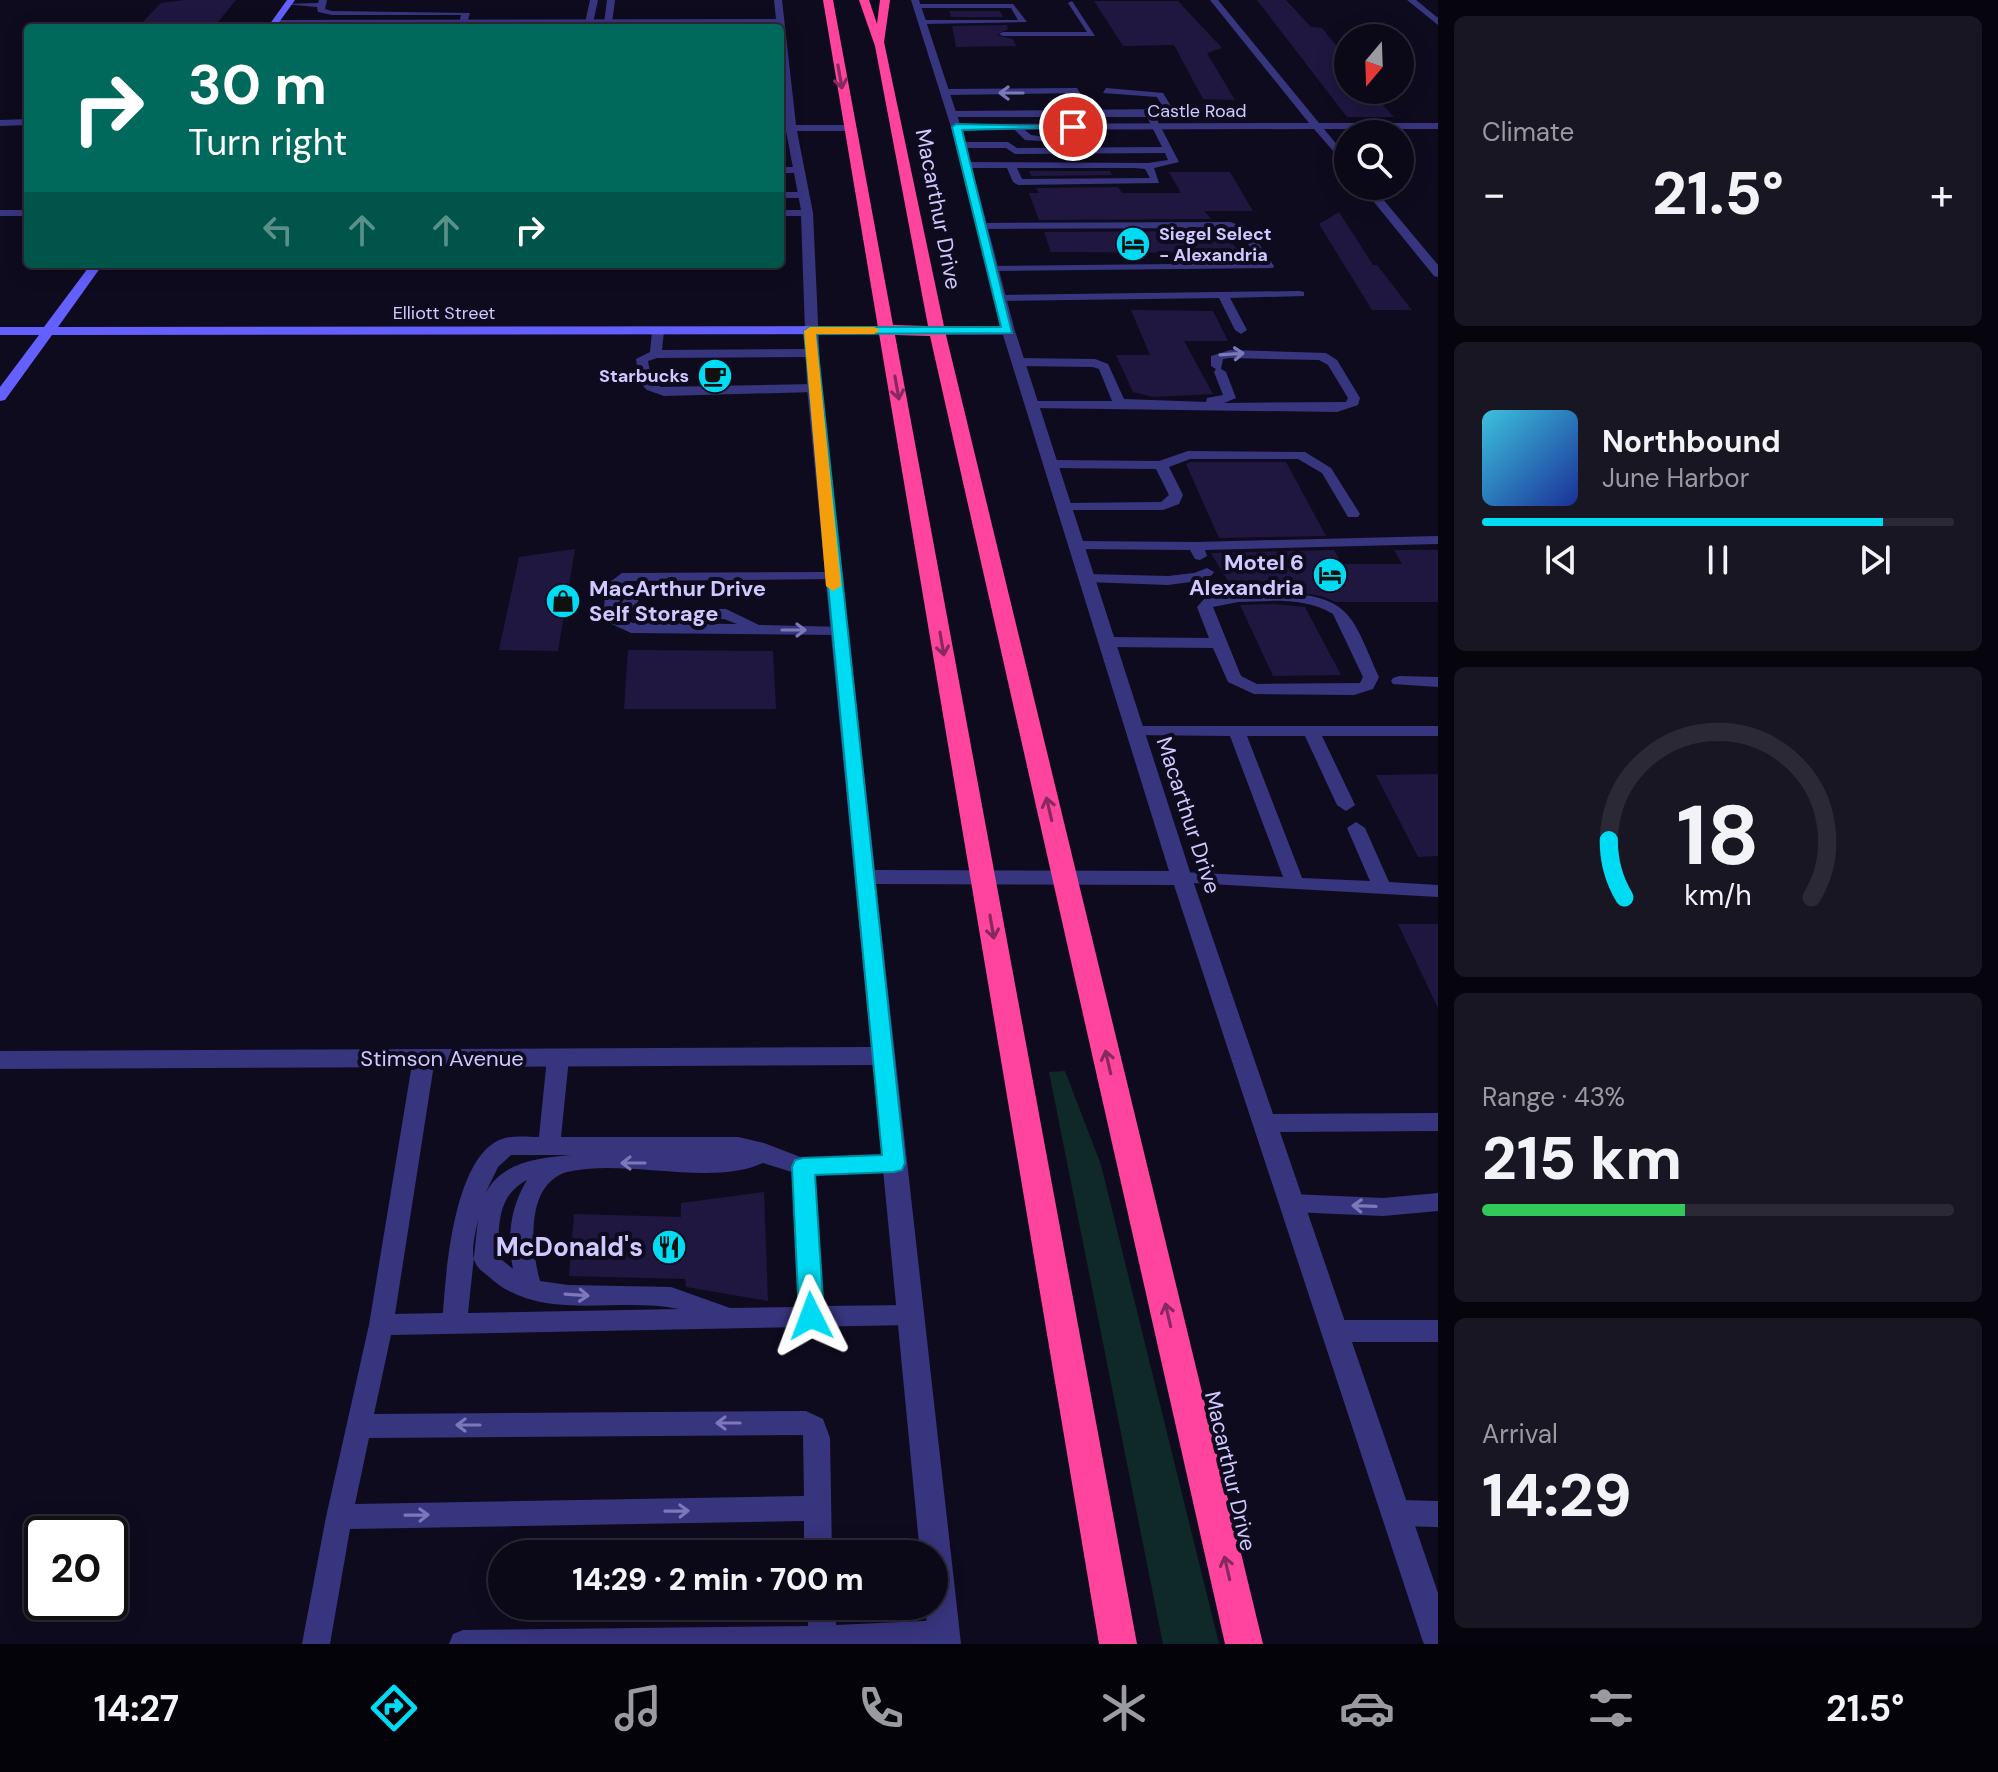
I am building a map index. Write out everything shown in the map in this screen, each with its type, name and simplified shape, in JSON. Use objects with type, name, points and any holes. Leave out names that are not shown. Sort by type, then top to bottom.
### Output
[{"type":"highway","name":"Macarthur Drive","points":[[864,0],[880,46],[937,331],[1244,1644]]},
{"type":"highway","points":[[880,46],[885,0]]},
{"type":"highway","points":[[827,2],[1118,1644]]},
{"type":"highway","points":[[887,330],[937,331]]},
{"type":"street","points":[[308,24],[415,18],[589,23],[781,22],[778,0]]},
{"type":"street","points":[[1214,0],[1334,148]]},
{"type":"street","points":[[1411,0],[1438,22]]},
{"type":"street","points":[[274,24],[290,2]]},
{"type":"street","name":"Macarthur Drive","points":[[916,3],[954,120],[1008,331],[1182,878],[1438,1639]]},
{"type":"street","points":[[784,102],[785,128],[799,170],[807,213],[810,342],[832,576],[944,1639]]},
{"type":"street","name":"Castle Road","points":[[954,120],[1017,127],[1438,126]]},
{"type":"street","points":[[0,123],[24,122]]},
{"type":"street","points":[[785,128],[850,128]]},
{"type":"street","points":[[1378,200],[1438,273]]},
{"type":"street","points":[[0,213],[24,213]]},
{"type":"street","points":[[784,213],[807,213]]},
{"type":"street","points":[[0,397],[94,268]]},
{"type":"street","name":"Elliott Street","points":[[0,331],[658,331],[810,342],[887,330]]},
{"type":"street","points":[[937,331],[1008,331]]},
{"type":"street","points":[[865,877],[1182,878]]},
{"type":"street","name":"Stimson Avenue","points":[[0,1060],[884,1056]]},
{"type":"street","points":[[1262,1123],[1438,1122]]},
{"type":"lane","points":[[356,13],[364,0]]},
{"type":"lane","points":[[465,18],[471,0]]},
{"type":"lane","points":[[589,23],[594,0]]},
{"type":"lane","points":[[608,23],[611,0]]},
{"type":"lane","points":[[290,2],[322,2],[324,12],[415,18]]},
{"type":"lane","points":[[916,3],[1013,6],[1023,22],[923,22]]},
{"type":"lane","points":[[996,34],[1092,34],[1072,3]]},
{"type":"lane","points":[[955,33],[967,28],[990,27],[1018,34]]},
{"type":"lane","points":[[927,33],[941,33]]},
{"type":"lane","points":[[946,92],[1078,93]]},
{"type":"lane","points":[[954,120],[1166,113],[1170,106],[1160,95],[1107,92]]},
{"type":"lane","points":[[1066,114],[1073,127]]},
{"type":"lane","points":[[966,165],[1173,164],[1150,114]]},
{"type":"lane","points":[[1017,127],[1028,138],[1163,139]]},
{"type":"lane","points":[[961,145],[1008,145],[1015,151],[1169,150]]},
{"type":"lane","points":[[1011,165],[1018,182],[1155,182],[1148,166]]},
{"type":"lane","points":[[784,170],[799,170]]},
{"type":"lane","points":[[784,195],[804,195]]},
{"type":"lane","points":[[981,226],[1230,225],[1244,230],[1269,266],[992,268]]},
{"type":"lane","points":[[1000,298],[1300,294]]},
{"type":"lane","points":[[1224,297],[1241,330]]},
{"type":"lane","points":[[658,331],[660,383],[675,387],[814,388]]},
{"type":"lane","points":[[764,388],[678,393],[656,390],[647,386],[642,378],[642,359],[657,362],[810,342]]},
{"type":"lane","points":[[1032,404],[1222,401],[1230,398],[1218,369],[1217,356],[1259,353],[1322,356],[1333,363],[1354,398],[1352,405],[1337,408],[1151,407],[1119,403]]},
{"type":"lane","points":[[1018,362],[1095,363],[1104,367],[1119,403]]},
{"type":"lane","points":[[1051,464],[1161,465],[1188,455],[1300,455],[1317,460],[1328,469],[1353,514]]},
{"type":"lane","points":[[1065,507],[1163,506],[1174,501],[1176,495],[1161,465]]},
{"type":"lane","points":[[1077,545],[1151,545],[1198,551],[1438,540]]},
{"type":"lane","points":[[1151,545],[1164,579]]},
{"type":"lane","points":[[1087,578],[1164,579],[1202,576],[1207,572]]},
{"type":"lane","points":[[832,576],[622,577],[613,585],[611,620],[631,628],[839,630]]},
{"type":"lane","points":[[743,577],[730,587],[638,588],[629,604],[640,614],[726,614],[765,630]]},
{"type":"lane","points":[[1306,599],[1326,603],[1338,611],[1371,677],[1367,686],[1354,690],[1254,689],[1234,679],[1219,643],[1205,607],[1210,601],[1306,599]]},
{"type":"lane","points":[[1108,642],[1219,643]]},
{"type":"lane","points":[[1399,681],[1438,682]]},
{"type":"lane","points":[[1136,731],[1438,731]]},
{"type":"lane","points":[[1237,731],[1259,768],[1290,848],[1295,885]]},
{"type":"lane","points":[[1311,731],[1321,768],[1337,798]]},
{"type":"lane","points":[[1356,828],[1358,849],[1383,889]]},
{"type":"lane","points":[[1182,878],[1438,891]]},
{"type":"lane","points":[[316,1644],[339,1517],[381,1325],[424,1058]]},
{"type":"lane","points":[[533,1292],[522,1258],[524,1214],[534,1186],[555,1154],[558,1058]]},
{"type":"lane","points":[[455,1324],[460,1245],[480,1179],[494,1154],[506,1146],[555,1154],[741,1163],[764,1152],[803,1167],[894,1163]]},
{"type":"lane","points":[[555,1154],[503,1183],[489,1216],[485,1259],[500,1276],[533,1292],[663,1296],[697,1303],[727,1318]]},
{"type":"lane","points":[[803,1167],[811,1316]]},
{"type":"lane","points":[[1291,1203],[1383,1207],[1438,1202]]},
{"type":"lane","points":[[381,1325],[910,1315]]},
{"type":"lane","points":[[1334,1331],[1438,1331]]},
{"type":"lane","points":[[359,1426],[806,1423],[814,1427],[817,1438],[817,1540]]},
{"type":"lane","points":[[339,1517],[815,1508]]},
{"type":"lane","points":[[1397,1513],[1438,1514]]},
{"type":"lane","points":[[822,1620],[823,1642]]},
{"type":"lane","points":[[463,1644],[944,1639]]},
{"type":"green space","points":[[1065,1071],[1101,1165],[1219,1644],[1163,1644],[1049,1072]]},
{"type":"building","points":[[236,0],[216,24],[141,24],[161,3]]},
{"type":"building","points":[[1257,0],[1286,0],[1311,27],[1322,28],[1334,43],[1334,100]]},
{"type":"building","points":[[1094,1],[1178,1],[1222,48],[1207,53],[1235,100],[1203,99],[1174,45],[1123,46]]},
{"type":"building","points":[[949,11],[1000,11],[1003,17],[951,17]]},
{"type":"building","points":[[1007,25],[1008,29],[996,35],[1013,39],[1016,46],[956,47],[952,26]]},
{"type":"building","points":[[1337,104],[1382,104],[1394,117],[1347,117]]},
{"type":"building","points":[[1029,171],[1110,171],[1112,175],[1031,176]]},
{"type":"building","points":[[1169,172],[1230,172],[1253,211],[1204,211],[1211,219],[1039,220],[1029,193],[1039,193],[1036,188],[1118,187],[1122,193],[1181,193]]},
{"type":"building","points":[[1339,212],[1373,265],[1377,265],[1412,310],[1372,310],[1319,224]]},
{"type":"building","name":"Siegel Select - Alexandria","points":[[1221,231],[1241,253],[1051,252],[1044,232]]},
{"type":"building","points":[[1131,310],[1213,311],[1228,341],[1184,341],[1213,394],[1153,397],[1133,392],[1116,355],[1150,355]]},
{"type":"building","points":[[1286,462],[1326,536],[1219,538],[1186,464]]},
{"type":"building","points":[[575,549],[558,651],[499,650],[519,557]]},
{"type":"building","name":"Motel 6 Alexandria","points":[[1334,550],[1342,564],[1402,564],[1394,550],[1438,550],[1438,602],[1336,602],[1321,596],[1277,589],[1235,593],[1211,553]]},
{"type":"building","points":[[1240,605],[1305,607],[1341,675],[1273,676]]},
{"type":"building","points":[[628,650],[773,651],[776,709],[624,709]]},
{"type":"building","points":[[1438,774],[1438,856],[1418,857],[1376,775]]},
{"type":"building","points":[[1398,924],[1438,924],[1438,1008]]},
{"type":"building","name":"McDonald's","points":[[764,1192],[768,1301],[686,1287],[685,1279],[569,1276],[574,1214],[681,1217],[681,1203]]},
{"type":"slow traffic","points":[[833,586],[810,331],[874,330]]},
{"type":"place","name":"Siegel Select - Alexandria","points":[[1133,244]]},
{"type":"place","name":"Starbucks","points":[[715,376]]},
{"type":"place","name":"Motel 6 Alexandria","points":[[1330,575]]},
{"type":"place","name":"MacArthur Drive Self Storage","points":[[563,601]]},
{"type":"place","name":"McDonald's","points":[[669,1247]]},
{"type":"route","points":[[811,1316],[803,1167],[894,1163],[829,545],[810,331],[1008,331],[956,127],[1073,127]]}]
